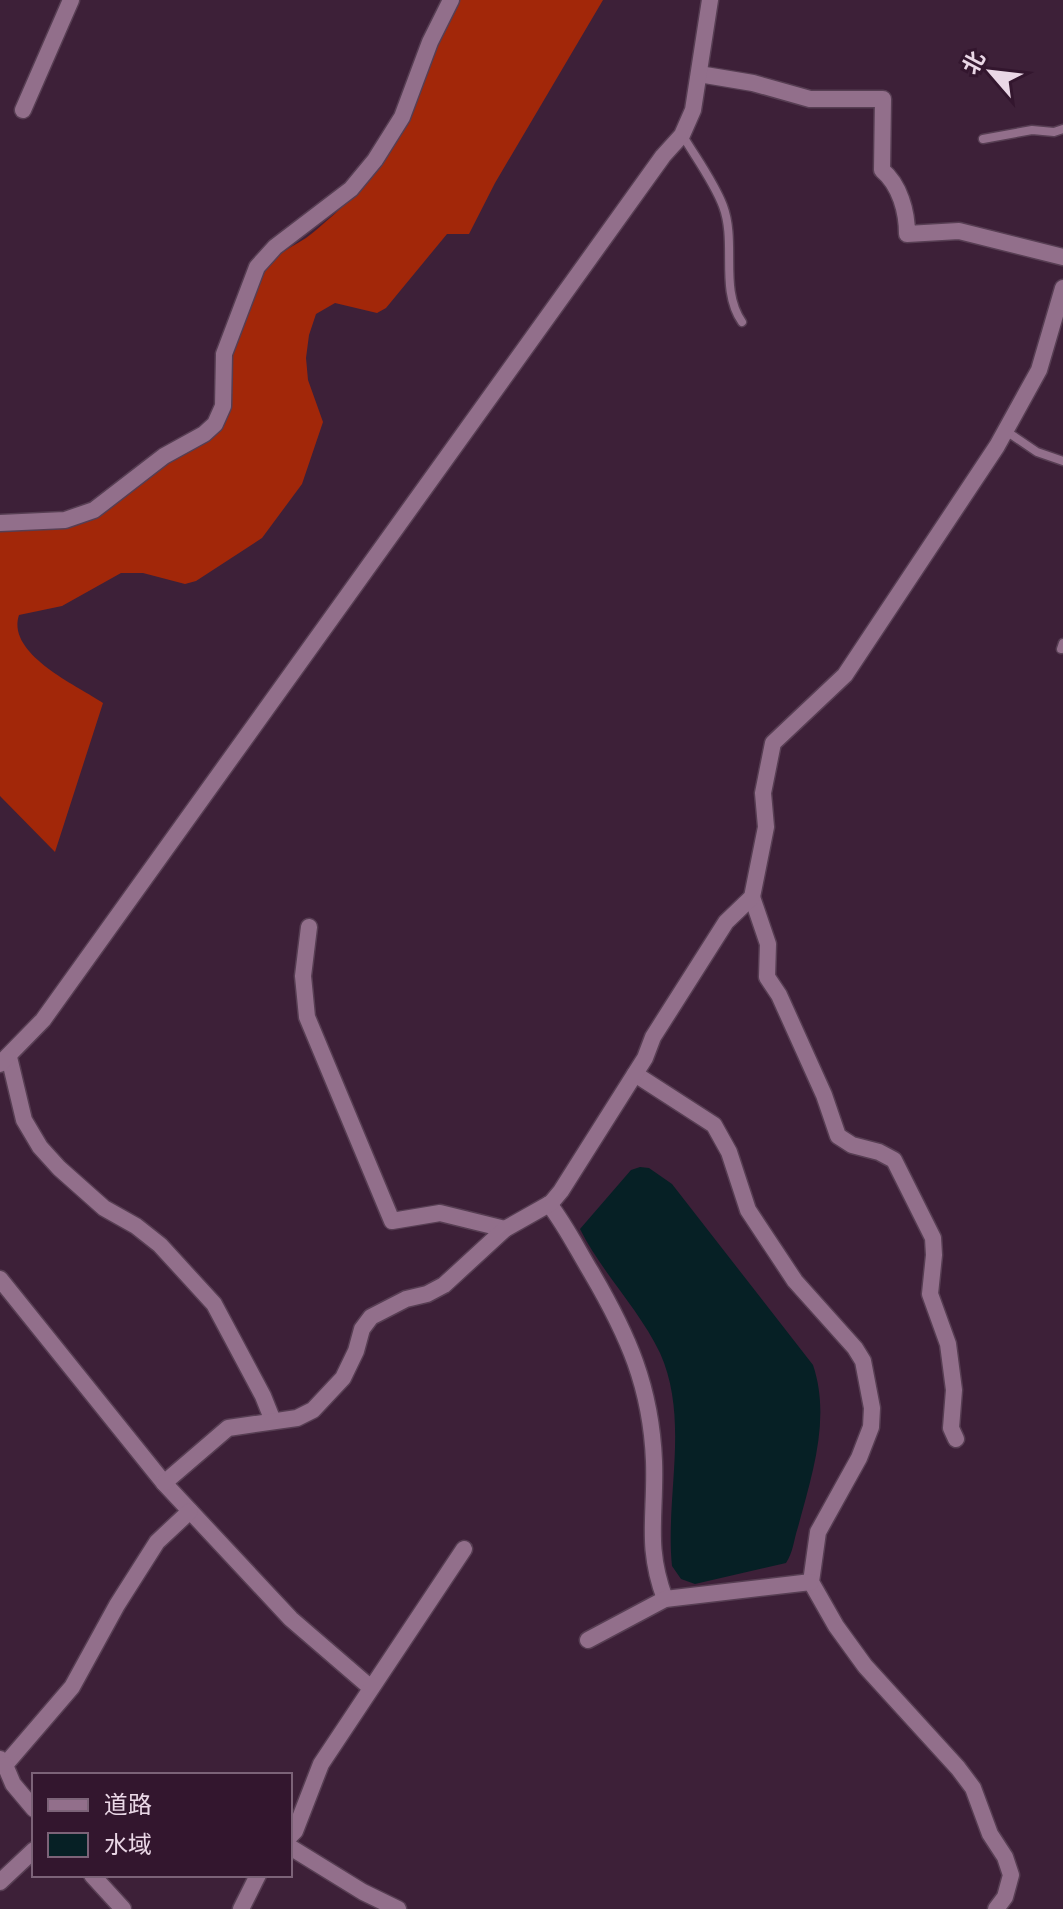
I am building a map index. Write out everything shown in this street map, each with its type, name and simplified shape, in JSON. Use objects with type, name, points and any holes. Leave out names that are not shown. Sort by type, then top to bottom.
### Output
[{"type":"street","points":[[23,110],[71,0]]},
{"type":"street","points":[[0,523],[65,520],[94,510],[164,456],[204,434],[215,424],[223,406],[224,354],[257,267],[275,247],[351,189],[375,160],[402,117],[430,42],[451,0]]},
{"type":"street","points":[[273,1421],[214,1304],[160,1245],[136,1226],[104,1208],[40,1147],[24,1120],[5,1060],[43,1020],[663,156],[682,135],[693,110],[710,0]]},
{"type":"street","points":[[699,74],[753,83],[810,99],[883,99],[882,170],[892,178],[907,217],[907,234],[959,231],[1063,257]]},
{"type":"street","points":[[956,1439],[951,1428],[954,1390],[948,1344],[930,1294],[933,1238],[894,1160],[879,1152],[852,1145],[838,1136],[824,1095],[779,995],[767,977],[768,944],[752,897],[766,827],[763,793],[773,743],[845,675],[904,590],[918,563],[1006,431],[1039,370],[1063,288]]},
{"type":"street","points":[[164,1483],[228,1428],[303,1416],[313,1410],[336,1388],[351,1362],[362,1329],[371,1317],[406,1299],[427,1294],[444,1285],[505,1229],[549,1204],[561,1191],[635,1074],[653,1037],[726,922],[752,897]]},
{"type":"street","points":[[309,927],[303,976],[307,1017],[392,1221],[440,1213],[505,1229]]},
{"type":"street","points":[[635,1074],[714,1125],[729,1152],[748,1210],[801,1290],[855,1348],[863,1361],[872,1408],[871,1427],[859,1458],[818,1532],[811,1582],[858,1657],[973,1788],[990,1834],[1005,1857],[1011,1875],[1005,1897],[996,1909]]},
{"type":"street","points":[[549,1204],[563,1222],[613,1309],[646,1389],[654,1463],[652,1551],[656,1576],[665,1599]]},
{"type":"street","points":[[0,1279],[164,1483],[291,1619],[371,1688]]},
{"type":"street","points":[[32,1807],[13,1784],[2,1762],[72,1687],[117,1605],[157,1542],[190,1511]]},
{"type":"street","points":[[292,1834],[321,1764],[464,1549]]},
{"type":"street","points":[[588,1640],[665,1599],[811,1582]]},
{"type":"street","points":[[292,1848],[363,1892],[398,1909]]},
{"type":"street","points":[[0,1882],[32,1852]]},
{"type":"street","points":[[94,1877],[123,1909]]},
{"type":"street","points":[[241,1909],[257,1877]]},
{"type":"lane","points":[[983,139],[1032,130],[1054,132],[1063,129]]},
{"type":"lane","points":[[682,135],[724,207],[730,250],[730,291],[734,310],[742,322]]},
{"type":"lane","points":[[1006,431],[1037,452],[1063,461]]},
{"type":"shaded area","points":[[460,0],[603,0],[495,183],[469,234],[447,234],[386,308],[377,313],[335,303],[316,314],[306,358],[308,380],[323,422],[302,484],[262,538],[196,581],[185,584],[143,573],[121,573],[62,606],[19,615],[18,629],[23,643],[33,655],[61,678],[103,703],[55,852],[0,796],[0,531],[60,527],[213,434],[228,356],[266,266],[324,223],[381,166],[404,126],[448,20]]},
{"type":"water","points":[[649,1168],[672,1184],[813,1365],[820,1405],[818,1446],[786,1563],[695,1584],[681,1579],[672,1566],[675,1431],[669,1379],[651,1337],[580,1229],[631,1170]]}]
